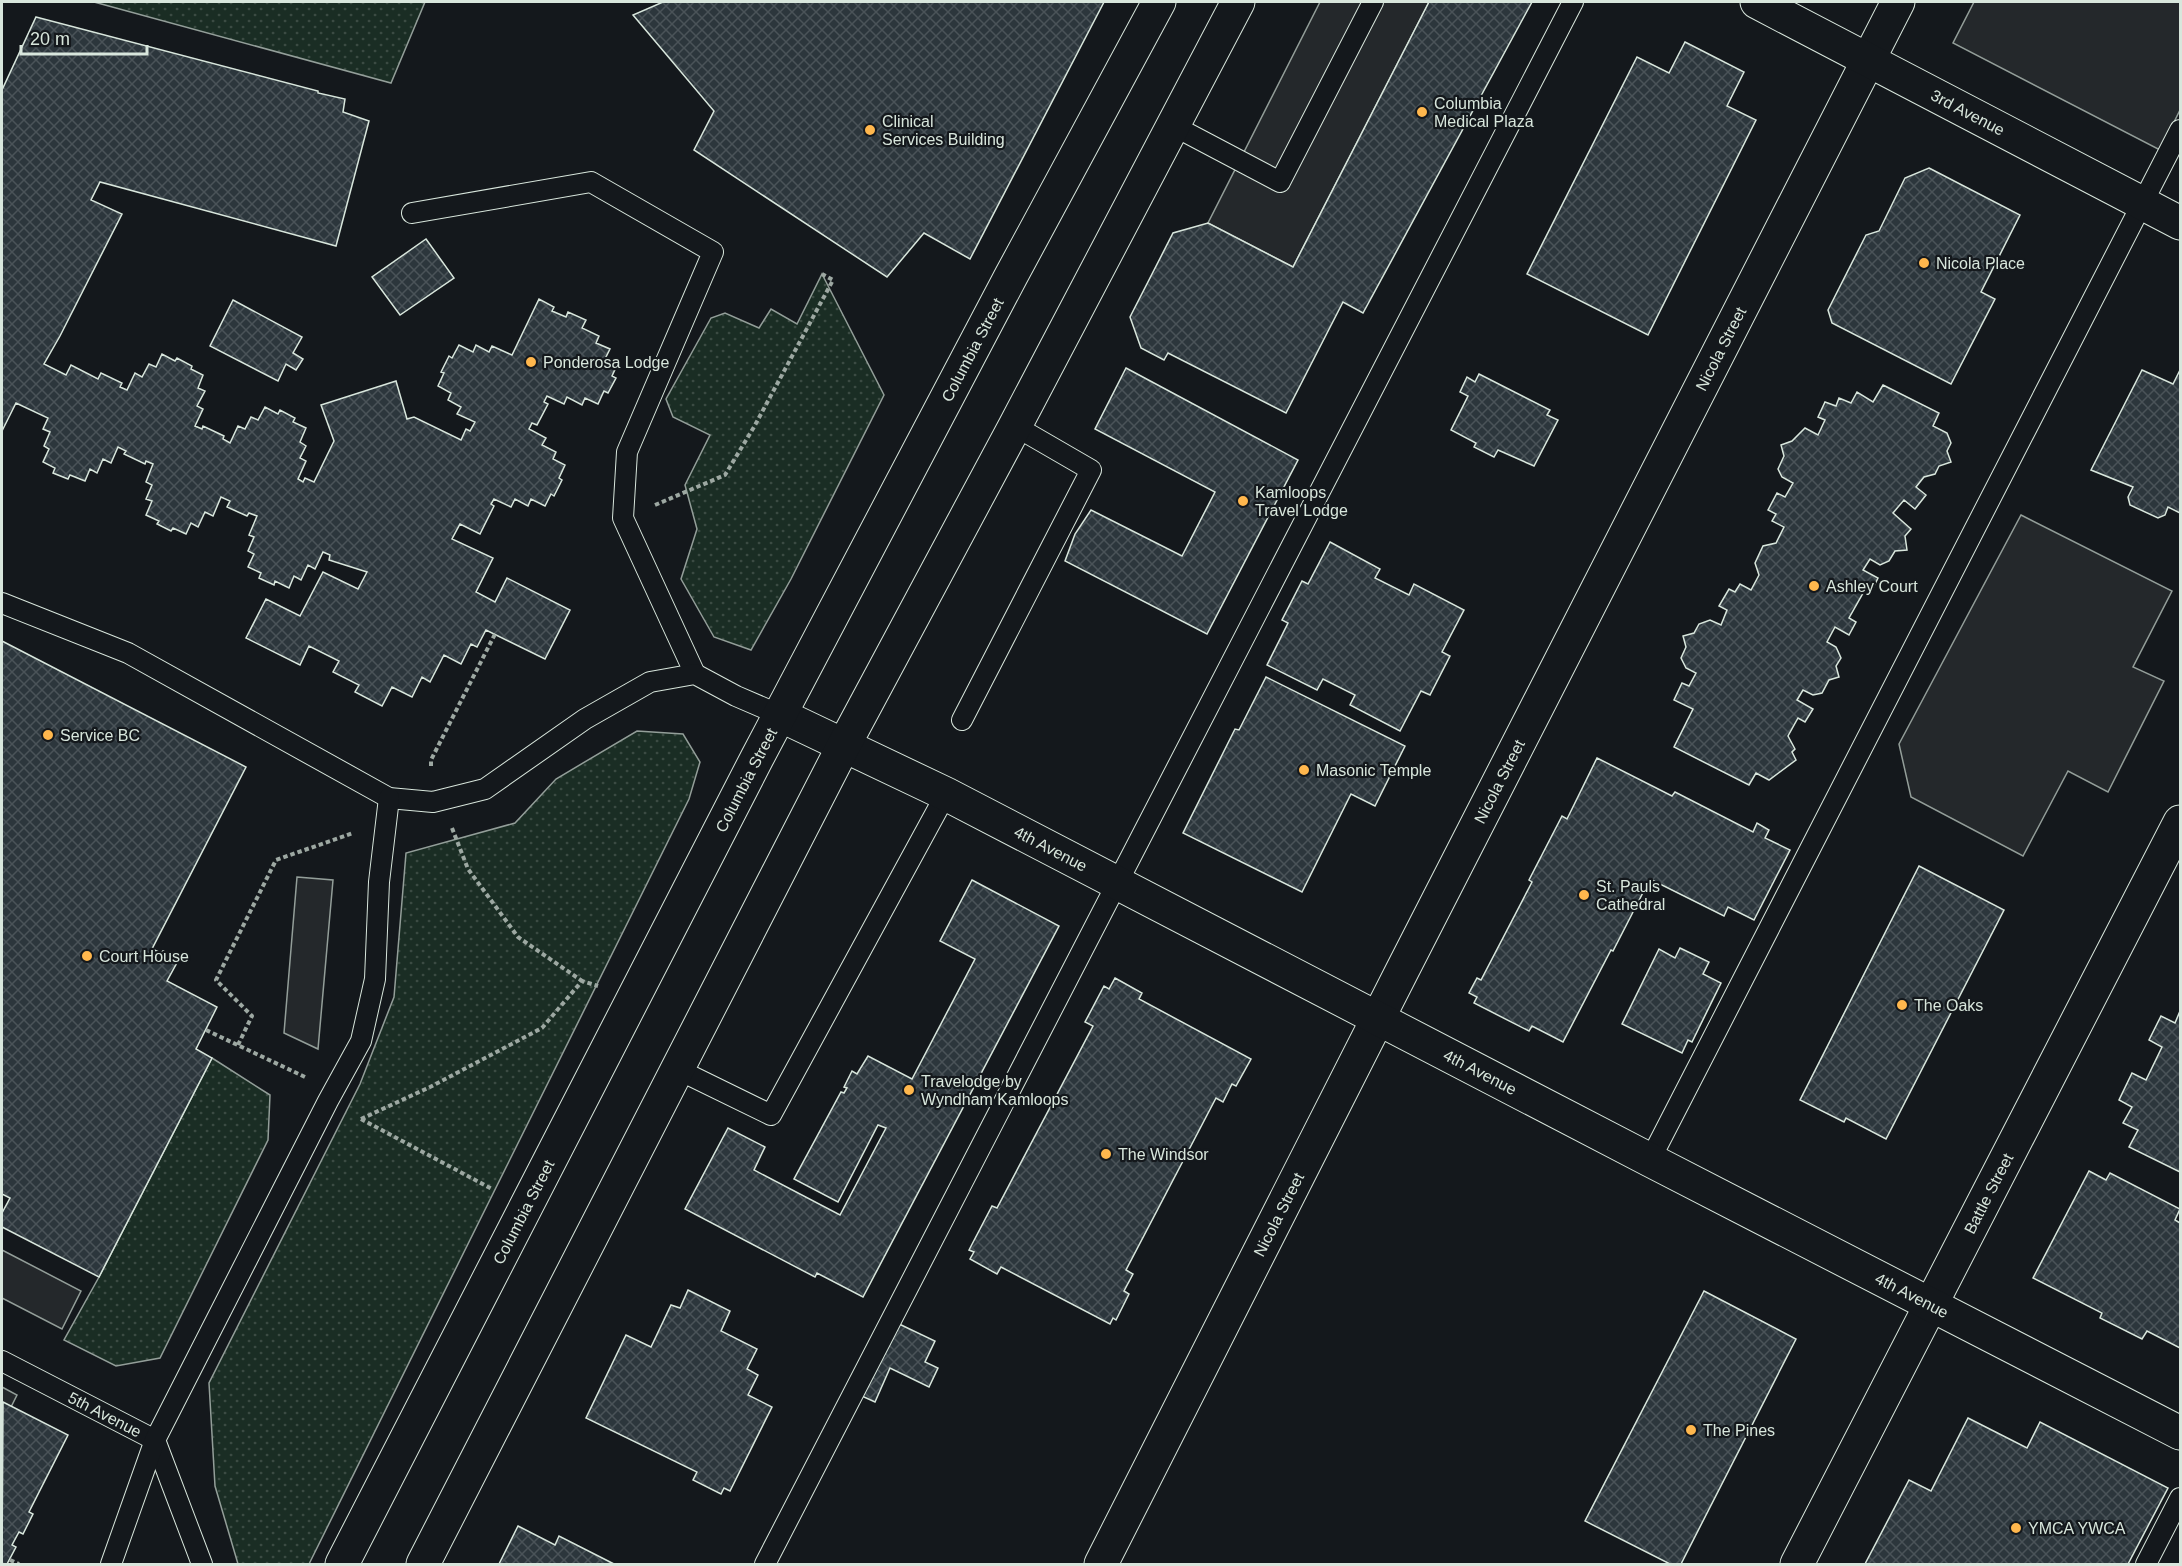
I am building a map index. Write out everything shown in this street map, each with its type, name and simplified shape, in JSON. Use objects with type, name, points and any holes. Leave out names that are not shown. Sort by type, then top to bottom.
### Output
[{"type":"street","name":"Columbia Street","points":[[342,1564],[780,715],[1006,286],[1160,2]]},
{"type":"street","points":[[423,1564],[679,1070],[844,745],[1016,426],[1238,2]]},
{"type":"street","name":"3rd Avenue","points":[[1757,2],[2181,223]]},
{"type":"street","name":"Nicola Street","points":[[1101,1564],[1898,2]]},
{"type":"street","name":"4th Avenue","points":[[780,715],[946,794],[1117,882],[1119,886],[2181,1433]]},
{"type":"street","name":"Battle Street","points":[[1797,1564],[2181,822]]},
{"type":"lane","points":[[1172,125],[1280,182],[1373,2]]},
{"type":"lane","points":[[765,1564],[1573,2]]},
{"type":"lane","points":[[1650,1160],[2181,130]]},
{"type":"lane","points":[[412,213],[591,182],[713,252],[627,452],[623,518],[695,674],[736,696],[780,715]]},
{"type":"lane","points":[[962,720],[1091,470],[1016,426]]},
{"type":"lane","points":[[2,603],[128,653],[388,798],[433,802],[485,789],[585,719],[650,682],[695,674]]},
{"type":"lane","points":[[679,1070],[771,1115],[946,794]]},
{"type":"lane","points":[[202,1564],[155,1440],[361,1041],[375,980],[379,882],[388,798]]},
{"type":"lane","name":"5th Avenue","points":[[2,1361],[155,1440],[111,1564]]},
{"type":"lane","points":[[2146,1564],[2181,1498]]},
{"type":"path","points":[[623,518],[725,475],[833,280],[822,274]]},
{"type":"path","points":[[431,766],[431,760],[495,634]]},
{"type":"path","points":[[449,822],[468,869],[518,937],[582,981],[633,1000]]},
{"type":"path","points":[[238,1045],[252,1016],[216,980],[276,860],[358,831]]},
{"type":"path","points":[[361,1119],[430,1087],[542,1028],[582,981]]},
{"type":"path","points":[[206,1030],[309,1079]]},
{"type":"path","points":[[352,1114],[501,1193]]},
{"type":"path","points":[[10,1560],[18,1564]]},
{"type":"green space","points":[[94,2],[425,2],[391,83]]},
{"type":"green space","points":[[822,274],[884,395],[791,579],[751,650],[714,637],[681,579],[697,529],[685,485],[710,435],[673,417],[666,399],[711,318],[725,313],[759,328],[771,309],[797,324]]},
{"type":"green space","points":[[637,731],[683,734],[700,762],[689,799],[309,1564],[238,1564],[215,1486],[209,1383],[360,1084],[394,997],[406,853],[515,823],[556,779]]},
{"type":"green space","points":[[212,1058],[270,1095],[268,1140],[160,1358],[116,1366],[64,1340]]},
{"type":"shaded area","points":[[1320,2],[1429,2],[1293,267],[1208,223]]},
{"type":"shaded area","points":[[1974,2],[2180,2],[2180,110],[2160,150],[1953,43]]},
{"type":"shaded area","points":[[2021,515],[2172,591],[2133,667],[2164,681],[2108,792],[2068,771],[2023,856],[1911,797],[1899,744]]},
{"type":"shaded area","points":[[297,877],[333,880],[318,1049],[284,1033]]},
{"type":"shaded area","points":[[2,1250],[81,1291],[62,1329],[2,1298]]},
{"type":"shaded area","points":[[2,1387],[17,1395],[2,1425]]},
{"type":"building","name":"Clinical Services Building","points":[[663,2],[1104,2],[970,259],[924,233],[887,277],[694,150],[714,111],[633,15]]},
{"type":"building","name":"Columbia Medical Plaza","points":[[1429,2],[1532,2],[1363,313],[1343,302],[1286,413],[1168,353],[1164,360],[1141,348],[1130,317],[1173,233],[1208,223],[1293,267]]},
{"type":"building","name":"Ponderosa Lodge","points":[[36,17],[345,99],[343,112],[369,121],[336,246],[100,182],[91,200],[122,214],[44,364],[66,375],[71,365],[98,379],[101,373],[122,383],[120,387],[127,390],[135,373],[142,377],[149,364],[156,367],[162,354],[175,361],[177,358],[203,375],[198,388],[205,391],[197,406],[203,409],[195,426],[202,429],[203,426],[224,436],[223,439],[230,443],[238,426],[245,429],[251,417],[258,420],[265,407],[278,414],[280,410],[295,418],[293,422],[306,428],[300,442],[306,446],[300,458],[306,461],[298,479],[303,482],[305,478],[314,482],[334,441],[321,405],[396,381],[407,419],[414,417],[461,440],[466,429],[470,431],[475,422],[457,414],[461,407],[448,400],[451,393],[438,386],[444,373],[441,372],[449,356],[452,358],[459,345],[473,352],[476,345],[489,352],[492,346],[512,355],[539,299],[554,307],[552,311],[566,317],[568,312],[586,320],[582,328],[599,336],[596,343],[610,349],[606,357],[618,363],[612,376],[616,378],[608,393],[604,391],[598,404],[585,398],[582,405],[567,397],[564,404],[547,396],[544,402],[548,404],[537,425],[532,423],[529,429],[546,438],[542,445],[556,452],[553,459],[565,465],[559,478],[562,480],[554,496],[551,494],[545,506],[531,499],[528,506],[515,499],[511,507],[494,499],[491,504],[494,506],[480,534],[460,524],[452,539],[493,558],[476,592],[495,602],[507,578],[570,610],[545,659],[486,630],[477,647],[471,644],[461,664],[444,655],[430,682],[422,677],[412,697],[392,687],[382,706],[355,692],[359,685],[333,672],[339,661],[309,646],[300,665],[246,638],[266,599],[300,616],[323,572],[358,589],[367,572],[329,560],[330,555],[323,552],[315,569],[308,565],[301,580],[294,576],[289,588],[275,581],[274,585],[259,578],[261,573],[248,567],[254,554],[248,551],[254,537],[249,535],[257,516],[249,513],[247,516],[227,507],[230,501],[221,497],[213,516],[205,512],[198,527],[191,523],[186,534],[173,528],[171,531],[157,524],[159,521],[146,515],[152,501],[146,499],[152,485],[146,482],[153,464],[146,461],[145,464],[124,454],[126,451],[118,447],[111,463],[103,459],[97,473],[90,469],[85,481],[70,475],[68,479],[53,473],[55,468],[43,462],[49,449],[44,446],[50,432],[43,429],[48,418],[16,403],[2,431],[2,90]]},
{"type":"building","points":[[1685,42],[1744,72],[1727,106],[1756,120],[1648,335],[1527,274],[1637,57],[1669,73]]},
{"type":"building","name":"Nicola Place","points":[[1929,168],[2020,215],[1981,292],[1995,299],[1951,384],[1832,323],[1828,310],[1866,235],[1879,231],[1905,178]]},
{"type":"building","points":[[426,239],[454,278],[400,315],[372,277]]},
{"type":"building","points":[[233,300],[302,337],[293,353],[303,359],[296,370],[286,364],[278,381],[210,346]]},
{"type":"building","name":"Kamloops Travel Lodge","points":[[1126,368],[1298,460],[1207,634],[1065,561],[1075,534],[1091,510],[1182,556],[1215,492],[1095,429]]},
{"type":"building","points":[[2142,370],[2173,384],[2180,370],[2180,513],[2168,507],[2165,515],[2158,518],[2130,505],[2128,497],[2133,487],[2091,470]]},
{"type":"building","points":[[1479,374],[1550,410],[1547,415],[1558,420],[1534,466],[1498,450],[1494,457],[1474,447],[1476,443],[1451,430],[1468,396],[1460,392],[1467,377],[1475,382]]},
{"type":"building","name":"Ashley Court","points":[[1883,385],[1939,413],[1933,426],[1947,433],[1951,443],[1947,451],[1951,462],[1939,466],[1935,474],[1924,477],[1916,487],[1926,495],[1915,509],[1904,500],[1893,513],[1911,529],[1905,536],[1907,550],[1895,551],[1889,561],[1880,565],[1870,559],[1863,570],[1878,578],[1871,592],[1866,588],[1849,618],[1856,622],[1849,635],[1835,627],[1827,642],[1836,647],[1841,658],[1836,666],[1839,677],[1829,680],[1822,693],[1813,695],[1803,690],[1797,700],[1813,709],[1805,722],[1798,718],[1788,736],[1795,749],[1792,752],[1796,760],[1769,780],[1756,773],[1749,785],[1674,747],[1693,709],[1674,700],[1682,683],[1689,686],[1696,673],[1686,668],[1681,658],[1686,647],[1683,636],[1694,633],[1699,624],[1710,620],[1721,625],[1727,610],[1719,606],[1729,589],[1735,592],[1740,584],[1751,590],[1759,575],[1755,563],[1763,546],[1776,543],[1784,527],[1772,521],[1776,514],[1768,510],[1777,493],[1785,497],[1793,483],[1782,477],[1778,469],[1784,456],[1781,445],[1792,441],[1805,428],[1818,435],[1825,420],[1818,417],[1825,402],[1836,406],[1839,398],[1851,403],[1857,392],[1873,402]]},
{"type":"building","points":[[1330,542],[1380,569],[1375,578],[1409,595],[1414,584],[1464,610],[1442,652],[1450,656],[1430,695],[1421,691],[1400,731],[1350,705],[1355,695],[1323,679],[1317,690],[1267,665],[1288,623],[1282,620],[1302,581],[1308,584]]},
{"type":"building","name":"Court House","points":[[2,641],[246,767],[152,949],[161,953],[163,951],[179,959],[167,981],[217,1007],[196,1049],[212,1058],[99,1277],[2,1227],[2,1213],[10,1198],[2,1194]]},
{"type":"building","name":"Masonic Temple","points":[[1266,677],[1405,746],[1375,806],[1351,794],[1302,892],[1183,833],[1235,729],[1239,730]]},
{"type":"building","name":"St. Pauls Cathedral","points":[[1597,758],[1672,796],[1675,792],[1753,832],[1757,823],[1769,830],[1765,838],[1790,850],[1754,920],[1728,907],[1724,916],[1650,879],[1563,1042],[1532,1026],[1529,1031],[1474,1003],[1477,997],[1469,993],[1477,978],[1481,980],[1532,882],[1529,880],[1562,816],[1567,819]]},
{"type":"building","name":"The Oaks","points":[[1919,866],[2004,910],[1886,1139],[1846,1118],[1844,1122],[1800,1100]]},
{"type":"building","name":"Travelodge by Wyndham Kamloops","points":[[972,880],[1059,926],[863,1297],[817,1273],[815,1277],[685,1209],[728,1128],[765,1147],[754,1170],[840,1215],[886,1128],[878,1125],[838,1202],[794,1179],[841,1092],[844,1093],[847,1088],[844,1087],[852,1071],[857,1074],[868,1056],[912,1079],[975,959],[940,941]]},
{"type":"building","points":[[1680,948],[1709,962],[1703,974],[1721,983],[1692,1042],[1688,1040],[1682,1053],[1622,1024],[1659,949],[1675,958]]},
{"type":"building","name":"The Windsor","points":[[1115,978],[1142,993],[1139,999],[1251,1059],[1236,1086],[1232,1084],[1223,1102],[1216,1098],[1126,1270],[1133,1274],[1124,1291],[1129,1294],[1116,1320],[1113,1318],[1110,1324],[1001,1267],[997,1274],[970,1259],[974,1252],[969,1250],[992,1206],[997,1208],[1093,1026],[1085,1022],[1104,986],[1109,989]]},
{"type":"building","points":[[2180,1011],[2180,1172],[2129,1147],[2138,1130],[2123,1123],[2132,1107],[2119,1100],[2132,1073],[2146,1080],[2162,1047],[2149,1040],[2161,1016],[2175,1023]]},
{"type":"building","points":[[2089,1171],[2106,1180],[2110,1173],[2180,1209],[2175,1220],[2180,1223],[2180,1348],[2147,1331],[2142,1339],[2100,1318],[2102,1313],[2033,1278]]},
{"type":"building","points":[[688,1290],[730,1311],[721,1331],[757,1349],[747,1369],[758,1375],[748,1395],[772,1407],[730,1491],[724,1488],[721,1494],[693,1480],[697,1472],[586,1418],[626,1335],[651,1347],[671,1305],[680,1308]]},
{"type":"building","name":"The Pines","points":[[1704,1291],[1796,1339],[1681,1564],[1670,1564],[1585,1521]]},
{"type":"building","points":[[897,1323],[935,1341],[925,1362],[938,1368],[929,1387],[890,1368],[875,1402],[855,1393]]},
{"type":"building","points":[[3,1402],[68,1435],[29,1512],[33,1514],[23,1534],[19,1532],[12,1545],[16,1547],[7,1564],[2,1564]]},
{"type":"building","name":"YMCA YWCA","points":[[1968,1418],[2027,1448],[2040,1422],[2168,1488],[2128,1564],[1865,1564],[1909,1480],[1931,1491]]},
{"type":"building","points":[[518,1526],[555,1545],[559,1536],[614,1564],[499,1564]]},
{"type":"place","name":"Columbia Medical Plaza","points":[[1422,112]]},
{"type":"place","name":"Clinical Services Building","points":[[870,130]]},
{"type":"place","name":"Nicola Place","points":[[1924,263]]},
{"type":"place","name":"Ponderosa Lodge","points":[[531,362]]},
{"type":"place","name":"Kamloops Travel Lodge","points":[[1243,501]]},
{"type":"place","name":"Ashley Court","points":[[1814,586]]},
{"type":"place","name":"Service BC","points":[[48,735]]},
{"type":"place","name":"Masonic Temple","points":[[1304,770]]},
{"type":"place","name":"St. Pauls Cathedral","points":[[1584,895]]},
{"type":"place","name":"Court House","points":[[87,956]]},
{"type":"place","name":"The Oaks","points":[[1902,1005]]},
{"type":"place","name":"Travelodge by Wyndham Kamloops","points":[[909,1090]]},
{"type":"place","name":"The Windsor","points":[[1106,1154]]},
{"type":"place","name":"The Pines","points":[[1691,1430]]},
{"type":"place","name":"YMCA YWCA","points":[[2016,1528]]}]
